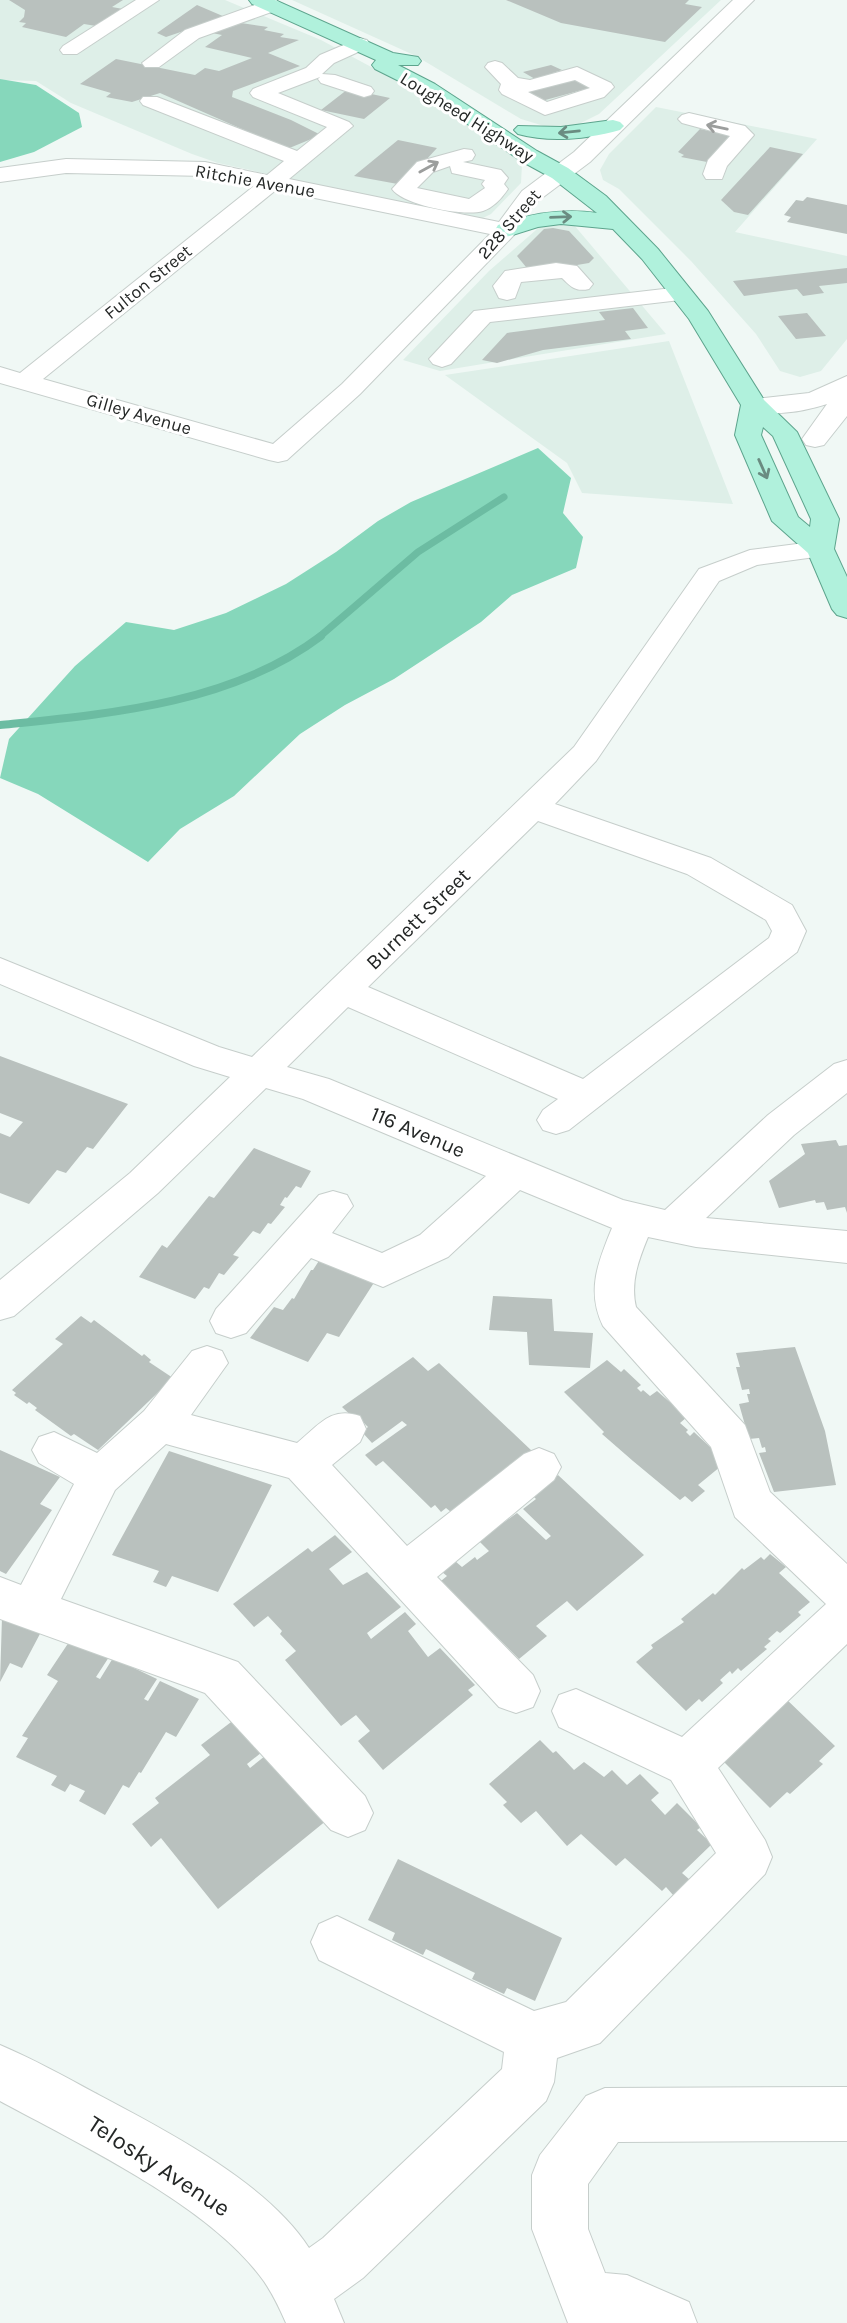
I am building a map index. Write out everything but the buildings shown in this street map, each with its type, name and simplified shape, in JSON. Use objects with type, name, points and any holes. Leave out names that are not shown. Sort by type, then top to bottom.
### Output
[{"type":"main road","name":"Lougheed Highway","points":[[266,3],[388,58],[408,59],[525,130],[551,149],[560,173]]},
{"type":"main road","name":"Lougheed Highway","points":[[388,58],[382,65],[428,88],[529,156],[560,173],[598,201],[650,254],[699,316],[754,405],[784,432],[825,519],[820,550]]},
{"type":"main road","points":[[525,130],[561,133],[613,126]]},
{"type":"main road","points":[[506,230],[530,220],[559,215],[618,223]]},
{"type":"main road","points":[[754,405],[748,435],[786,521],[820,550],[847,609]]},
{"type":"street","points":[[70,50],[149,0]]},
{"type":"street","name":"228 Street","points":[[278,454],[351,389],[506,230],[530,196],[582,157],[744,0]]},
{"type":"street","points":[[152,63],[192,34],[266,3]]},
{"type":"street","points":[[360,44],[327,59],[321,75],[294,107],[260,93],[321,75],[364,91]]},
{"type":"street","points":[[495,67],[512,83]]},
{"type":"street","points":[[150,101],[300,160]]},
{"type":"street","name":"Fulton Street","points":[[12,378],[273,182],[342,126],[294,107]]},
{"type":"street","points":[[689,120],[737,131],[743,135],[716,165],[714,174]]},
{"type":"street","points":[[462,161],[493,175],[497,180],[493,184],[483,186],[467,201],[456,204],[412,195],[403,189],[425,167],[462,161]]},
{"type":"street","name":"Ritchie Avenue","points":[[0,176],[34,169],[105,166],[205,169],[506,230]]},
{"type":"street","points":[[442,359],[483,316],[510,303],[581,284],[617,279]]},
{"type":"street","points":[[510,303],[681,294]]},
{"type":"street","name":"Gilley Avenue","points":[[12,378],[278,454]]},
{"type":"street","points":[[754,405],[824,399],[847,384]]},
{"type":"street","points":[[815,439],[837,412],[847,384]]},
{"type":"street","name":"Burnett Street","points":[[0,1304],[144,1183],[533,808],[585,754],[709,575],[734,562],[766,554],[820,550]]},
{"type":"street","points":[[533,808],[699,866],[780,913],[789,931],[785,944],[556,1120]]},
{"type":"street","name":"116 Avenue","points":[[0,970],[207,1057],[316,1089],[597,1207],[654,1224],[732,1237],[847,1247]]},
{"type":"street","points":[[343,991],[587,1096]]},
{"type":"street","points":[[847,1073],[780,1125],[685,1213],[654,1224],[612,1283],[612,1298],[618,1314],[730,1438],[751,1503],[847,1594]]},
{"type":"street","points":[[305,1239],[383,1271],[434,1247],[514,1173]]},
{"type":"street","points":[[231,1321],[333,1206]]},
{"type":"street","points":[[207,1363],[159,1424],[100,1477],[16,1604],[221,1677],[348,1814]]},
{"type":"street","points":[[159,1424],[303,1463],[516,1691]]},
{"type":"street","points":[[303,1463],[345,1429]]},
{"type":"street","points":[[54,1450],[100,1477]]},
{"type":"street","points":[[405,1575],[540,1467]]},
{"type":"street","points":[[688,1763],[847,1614]]},
{"type":"street","points":[[337,1942],[532,2038],[581,2024],[747,1857],[688,1763],[576,1711]]},
{"type":"street","points":[[308,2306],[343,2259],[527,2082],[532,2038]]},
{"type":"street","name":"Telosky Avenue","points":[[0,2072],[189,2179],[244,2221],[275,2250],[308,2306]]},
{"type":"street","points":[[668,2323],[627,2304],[592,2311],[560,2229],[560,2175],[606,2115],[847,2114]]},
{"type":"shaded area","points":[[0,0],[225,0],[321,40],[429,98],[520,160],[521,183],[491,214],[481,219],[468,218],[218,163],[192,154],[71,103],[36,81],[0,80]]},
{"type":"shaded area","points":[[292,0],[721,0],[599,114],[575,126],[554,129],[521,119],[416,56]]},
{"type":"shaded area","points":[[656,107],[817,139],[735,232],[847,256],[847,339],[821,371],[800,377],[780,371],[756,334],[691,261],[619,189],[603,180],[600,170],[609,154]]},
{"type":"shaded area","points":[[544,223],[574,225],[666,334],[440,371],[403,360],[489,271]]},
{"type":"shaded area","points":[[669,341],[733,504],[582,493],[567,463],[445,375]]},
{"type":"green space","points":[[0,79],[36,85],[79,113],[82,127],[34,152],[0,162]]},
{"type":"green space","points":[[538,448],[571,478],[563,513],[583,537],[576,568],[512,595],[481,622],[394,679],[345,705],[300,734],[234,796],[180,829],[148,862],[38,794],[0,778],[9,739],[75,666],[126,622],[174,630],[226,613],[286,584],[378,521],[411,502]]},
{"type":"waterway","points":[[318,638],[418,552],[504,497]]},
{"type":"waterway","points":[[0,725],[125,710],[208,691],[248,677],[286,659],[318,638]]}]
